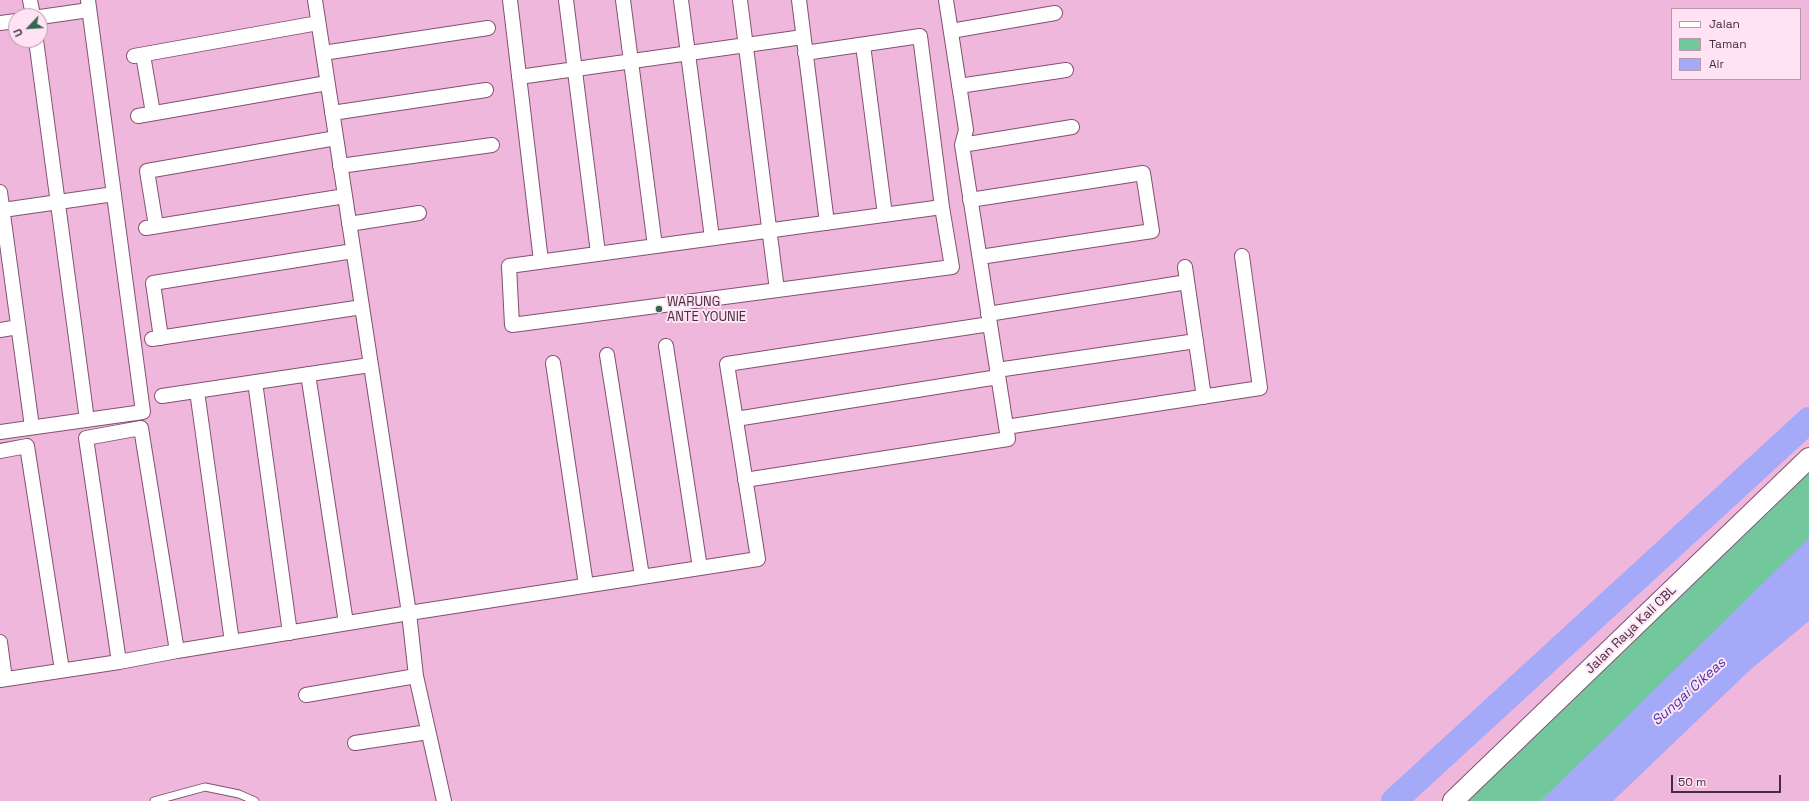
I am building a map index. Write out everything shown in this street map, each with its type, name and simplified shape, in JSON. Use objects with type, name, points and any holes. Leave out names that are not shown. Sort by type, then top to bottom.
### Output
[{"type":"main road","name":"Jalan Raya Kali CBL","points":[[1453,801],[1809,458]]},
{"type":"street","points":[[315,0],[408,613],[416,676],[444,801]]},
{"type":"street","points":[[510,0],[541,261]]},
{"type":"street","points":[[566,0],[598,254]]},
{"type":"street","points":[[623,0],[655,246]]},
{"type":"street","points":[[681,0],[712,238]]},
{"type":"street","points":[[740,0],[777,290]]},
{"type":"street","points":[[799,0],[827,223]]},
{"type":"street","points":[[745,480],[1008,439],[962,145],[966,130],[946,0]]},
{"type":"street","points":[[0,432],[144,412],[88,5],[48,15]]},
{"type":"street","points":[[951,31],[1055,13]]},
{"type":"street","points":[[153,113],[139,56],[318,23]]},
{"type":"street","points":[[323,53],[488,28]]},
{"type":"street","points":[[805,53],[920,36],[942,207],[952,267],[512,325],[509,266],[942,207]]},
{"type":"street","points":[[519,77],[574,68],[803,37]]},
{"type":"street","points":[[863,45],[886,215]]},
{"type":"street","points":[[37,48],[87,420]]},
{"type":"street","points":[[959,86],[1066,70]]},
{"type":"street","points":[[138,116],[327,83]]},
{"type":"street","points":[[332,113],[486,90]]},
{"type":"street","points":[[962,145],[1072,127]]},
{"type":"street","points":[[336,138],[147,171],[151,227],[345,196]]},
{"type":"street","points":[[340,166],[492,145]]},
{"type":"street","points":[[970,200],[1143,174],[1152,232],[980,258]]},
{"type":"street","points":[[0,192],[32,427]]},
{"type":"street","points":[[2,210],[114,194]]},
{"type":"street","points":[[349,224],[419,213]]},
{"type":"street","points":[[353,251],[153,283],[157,339],[362,307]]},
{"type":"street","points":[[1006,427],[1260,388],[1242,256]]},
{"type":"street","points":[[1184,267],[1204,397]]},
{"type":"street","points":[[0,642],[3,680],[119,662],[346,623],[758,558],[727,364],[989,319],[1187,282]]},
{"type":"street","points":[[0,330],[18,327]]},
{"type":"street","points":[[736,419],[998,373],[1196,341]]},
{"type":"street","points":[[666,346],[700,568]]},
{"type":"street","points":[[608,355],[642,576]]},
{"type":"street","points":[[553,363],[586,585]]},
{"type":"street","points":[[162,396],[370,365]]},
{"type":"street","points":[[308,374],[346,623]]},
{"type":"street","points":[[255,382],[290,633]]},
{"type":"street","points":[[197,391],[232,642]]},
{"type":"street","points":[[119,662],[86,438],[141,428],[177,651]]},
{"type":"street","points":[[0,451],[28,446],[62,670]]},
{"type":"street","points":[[306,695],[416,676]]},
{"type":"street","points":[[355,743],[428,732]]},
{"type":"lane","points":[[154,801],[205,788],[239,794],[255,801]]},
{"type":"green space","points":[[1809,459],[1809,541],[1541,801],[1453,801]]},
{"type":"water","name":"Sungai Cikeas","points":[[1809,538],[1809,621],[1750,670],[1613,801],[1541,801]]},
{"type":"waterway","points":[[1394,801],[1809,420]]},
{"type":"place","name":"WARUNG ANTE YOUNIE","points":[[659,309]]}]
